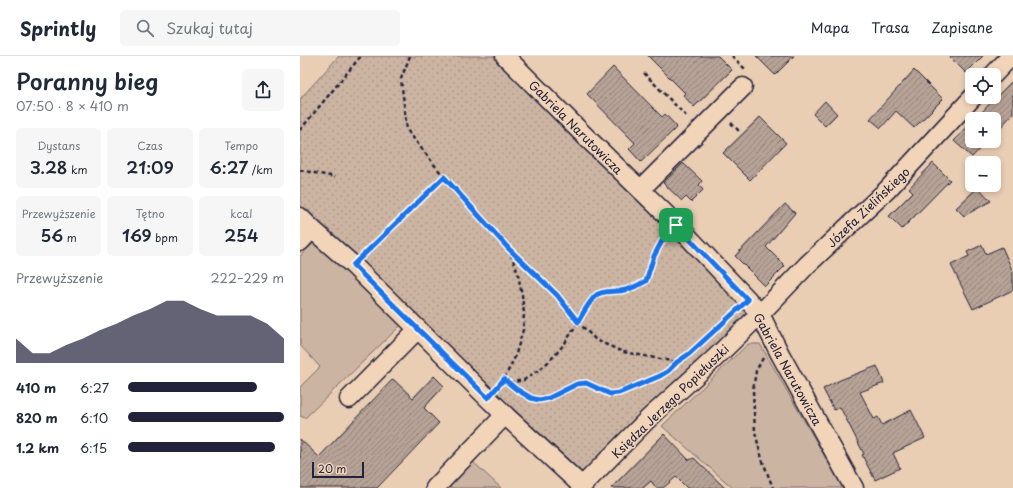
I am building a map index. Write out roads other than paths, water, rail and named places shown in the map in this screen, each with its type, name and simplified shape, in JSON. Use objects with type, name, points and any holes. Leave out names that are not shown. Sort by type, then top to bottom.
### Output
[{"type":"street","name":"Gabriela Narutowicza","points":[[505,56],[676,225],[760,314],[780,354],[854,488]]},
{"type":"street","points":[[1000,68],[1011,56]]},
{"type":"street","points":[[641,190],[743,87]]},
{"type":"street","name":"Józefa Zielińskiego","points":[[760,314],[807,265],[887,190],[967,104]]},
{"type":"street","points":[[300,242],[306,223],[353,265],[505,415],[581,487]]},
{"type":"street","name":"Księdza Jerzego Popiełuszki","points":[[581,487],[647,420],[714,359],[760,314]]},
{"type":"street","points":[[349,399],[418,329]]},
{"type":"street","points":[[435,488],[505,415]]}]
